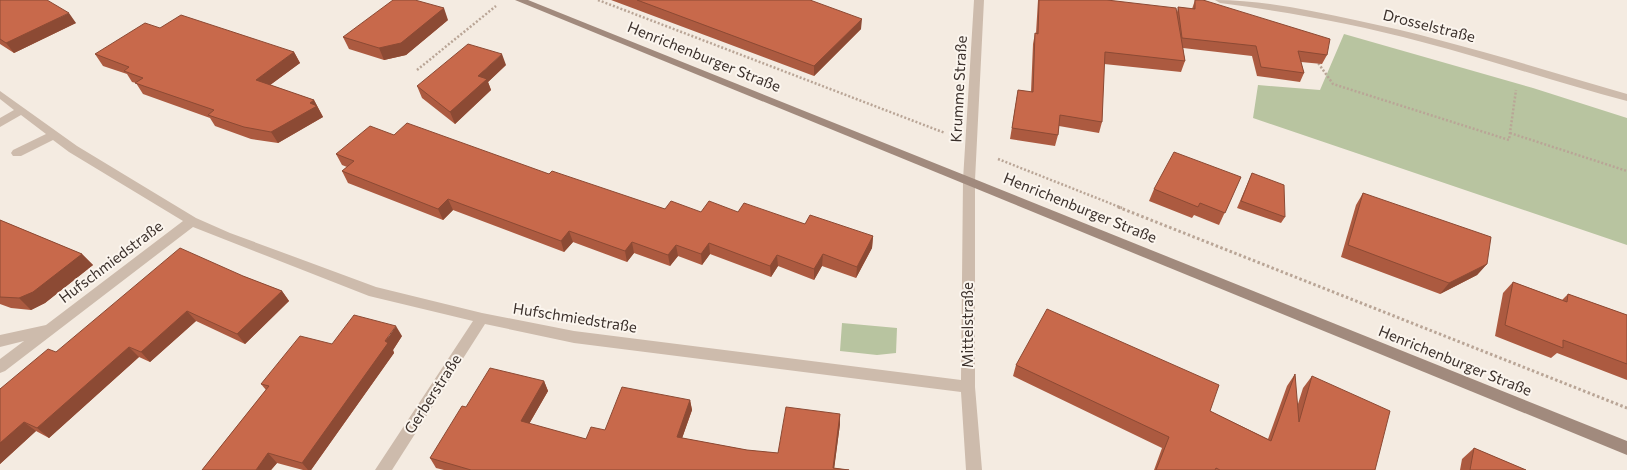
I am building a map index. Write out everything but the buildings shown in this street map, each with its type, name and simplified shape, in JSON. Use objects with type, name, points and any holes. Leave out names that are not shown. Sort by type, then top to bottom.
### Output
[{"type":"main road","name":"Henrichenburger Straße","points":[[520,0],[969,180],[1627,448]]},
{"type":"street","name":"Krumme Straße","points":[[969,180],[980,0]]},
{"type":"street","name":"Drosselstraße","points":[[1220,0],[1258,4],[1329,17],[1427,40],[1627,98]]},
{"type":"street","name":"Hufschmiedstraße","points":[[3,96],[73,149],[192,220],[226,236],[374,292],[482,318],[574,336],[968,387]]},
{"type":"street","points":[[0,123],[21,110]]},
{"type":"street","points":[[17,153],[54,134]]},
{"type":"street","name":"Mittelstraße","points":[[969,180],[968,387],[974,470]]},
{"type":"street","name":"Hufschmiedstraße","points":[[0,368],[192,220]]},
{"type":"street","name":"Gerberstraße","points":[[383,470],[482,318]]},
{"type":"street","name":"Hufschmiedstraße","points":[[0,341],[50,329]]},
{"type":"path","points":[[417,70],[503,0]]},
{"type":"path","points":[[598,0],[940,130],[1007,165],[1627,408]]},
{"type":"path","points":[[1313,56],[1333,84],[1508,140],[1519,66]]},
{"type":"path","points":[[1510,133],[1627,171]]},
{"type":"green space","points":[[1344,34],[1533,88],[1627,118],[1627,245],[1253,118],[1258,85],[1320,90]]},
{"type":"green space","points":[[842,323],[897,328],[896,353],[877,355],[840,351]]}]
